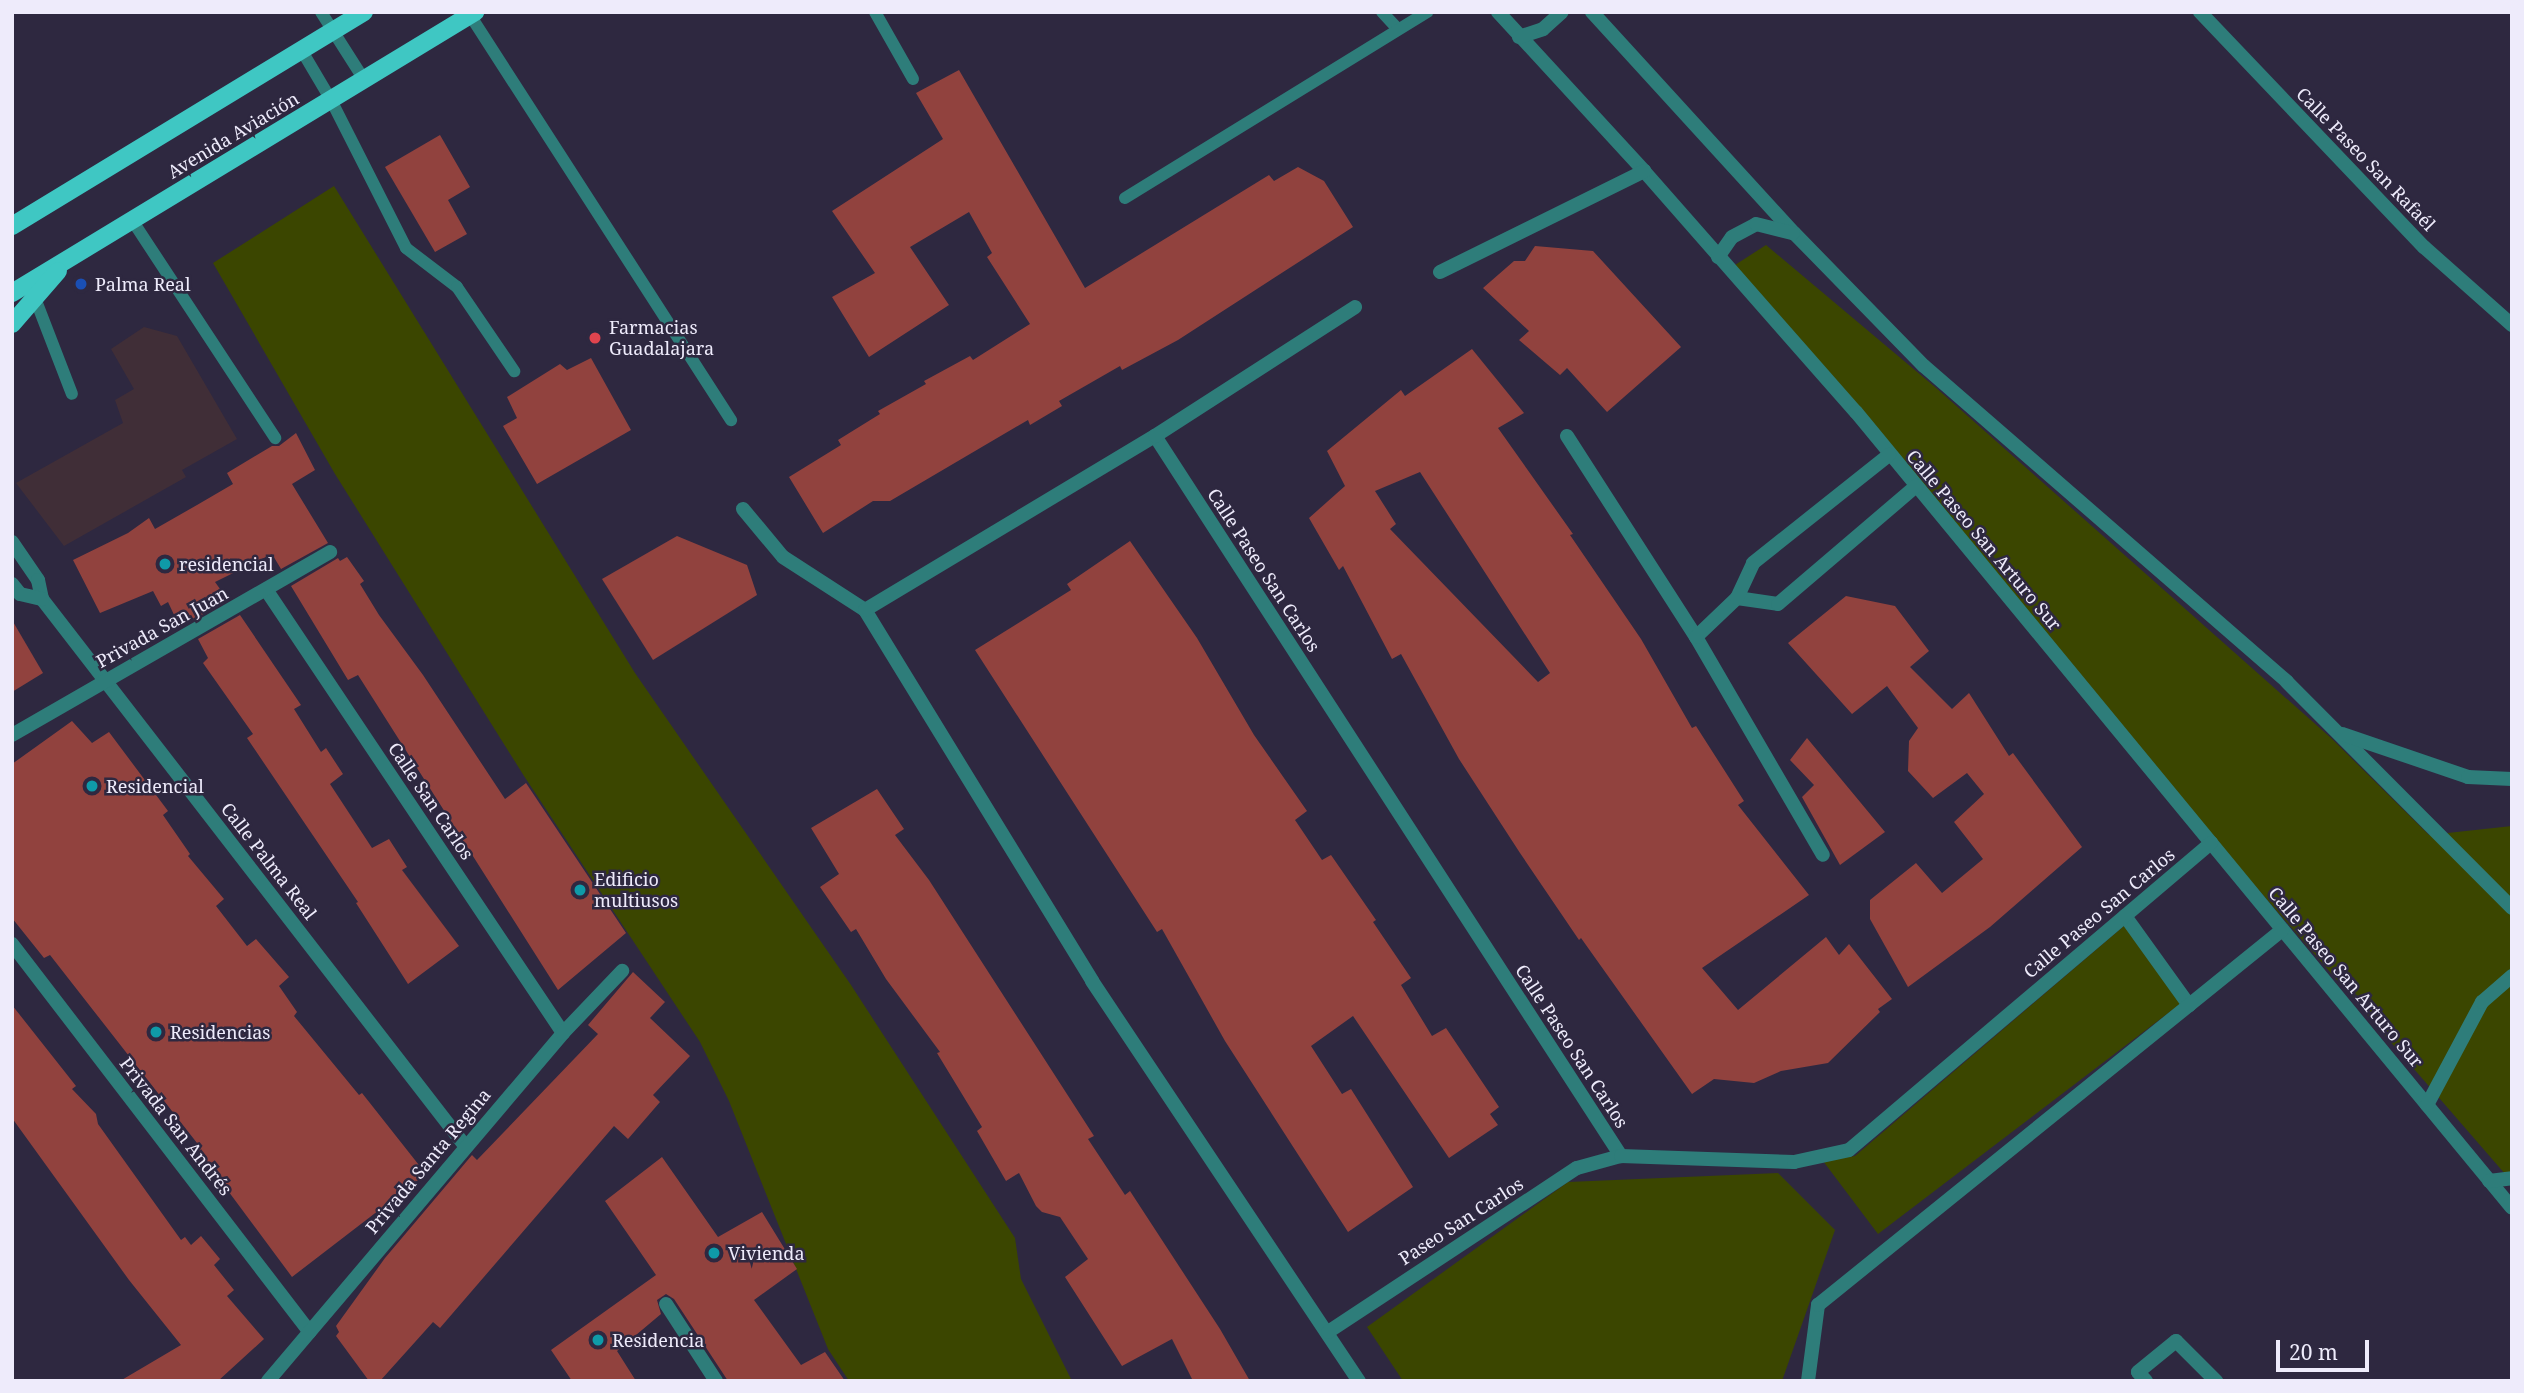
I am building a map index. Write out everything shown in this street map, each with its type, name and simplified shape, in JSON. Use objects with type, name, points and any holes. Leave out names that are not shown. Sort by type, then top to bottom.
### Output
[{"type":"main road","name":"Avenida Aviación","points":[[12,226],[364,12]]},
{"type":"main road","name":"Avenida Aviación","points":[[12,293],[32,290],[69,258],[473,14]]},
{"type":"main road","points":[[12,324],[32,290]]},
{"type":"street","name":"Calle Paseo San Arturo Sur","points":[[1497,12],[1644,171],[1856,412],[2512,1208]]},
{"type":"street","points":[[1519,37],[1543,29],[1562,12]]},
{"type":"street","points":[[1592,12],[1794,233],[1924,366],[2287,682],[2512,908]]},
{"type":"street","name":"Calle Paseo San Rafaél","points":[[2200,12],[2424,247],[2512,325]]},
{"type":"street","points":[[1440,272],[1644,171]]},
{"type":"street","points":[[1718,257],[1732,237],[1756,224],[1794,233]]},
{"type":"street","points":[[865,610],[1154,436],[1355,307]]},
{"type":"street","name":"Calle Paseo San Carlos","points":[[1154,436],[1621,1156],[1794,1163],[1849,1150],[2211,843]]},
{"type":"street","points":[[1567,436],[1696,637],[1823,855]]},
{"type":"street","points":[[1696,637],[1737,598],[1753,563],[1889,455]]},
{"type":"street","points":[[1737,598],[1778,604],[1916,486]]},
{"type":"street","points":[[743,509],[783,557],[865,610],[1092,981],[1359,1381]]},
{"type":"street","name":"Calle Palma Real","points":[[12,542],[38,580],[42,599],[465,1146]]},
{"type":"street","name":"Privada San Juan","points":[[12,735],[104,680],[267,591],[330,552]]},
{"type":"street","name":"Calle Palma Real","points":[[12,584],[20,594],[42,599]]},
{"type":"street","name":"Calle San Carlos","points":[[267,591],[563,1032]]},
{"type":"street","points":[[2337,732],[2468,777],[2512,779]]},
{"type":"street","points":[[2125,916],[2189,1005]]},
{"type":"street","points":[[1808,1381],[1818,1305],[2282,930]]},
{"type":"street","name":"Privada San Andrés","points":[[12,944],[310,1332]]},
{"type":"street","name":"Privada Santa Regina","points":[[268,1381],[563,1032],[622,971]]},
{"type":"street","name":"Calle Paseo San Arturo Sur","points":[[2427,1105],[2482,1002],[2512,976]]},
{"type":"street","name":"Paseo San Carlos","points":[[1328,1332],[1577,1168],[1621,1156]]},
{"type":"street","points":[[2489,1181],[2512,1178]]},
{"type":"street","points":[[666,1304],[716,1381]]},
{"type":"street","points":[[2146,1381],[2138,1372],[2176,1341],[2216,1381]]},
{"type":"lane","points":[[321,12],[365,81]]},
{"type":"lane","points":[[876,12],[913,79]]},
{"type":"lane","points":[[1382,12],[1397,28]]},
{"type":"lane","points":[[1125,198],[1397,28],[1427,12]]},
{"type":"lane","points":[[473,14],[731,420]]},
{"type":"lane","points":[[302,51],[331,100],[406,248],[457,287],[514,371]]},
{"type":"lane","points":[[132,220],[275,438]]},
{"type":"lane","points":[[32,290],[72,394]]},
{"type":"shaded area","points":[[144,327],[177,336],[237,439],[182,470],[186,477],[64,546],[16,483],[123,423],[115,400],[134,389],[111,349]]},
{"type":"green space","points":[[334,186],[635,673],[851,985],[1015,1238],[1021,1279],[1072,1381],[849,1381],[828,1349],[729,1101],[700,1042],[524,776],[335,474],[213,263]]},
{"type":"green space","points":[[1766,245],[1935,387],[2331,738],[2429,835],[2512,826],[2512,1182],[2212,836],[1735,265]]},
{"type":"green space","points":[[2125,925],[2184,1001],[1878,1234],[1823,1161],[1855,1156]]},
{"type":"green space","points":[[1778,1173],[1835,1230],[1782,1381],[1403,1381],[1367,1327],[1568,1182]]},
{"type":"building","points":[[959,70],[1085,288],[1269,175],[1274,181],[1298,167],[1324,181],[1353,227],[1178,340],[1122,370],[1120,366],[1059,401],[1062,406],[1030,425],[1028,420],[890,501],[873,501],[823,533],[789,477],[841,445],[838,440],[880,414],[878,411],[926,384],[924,381],[970,356],[973,360],[1030,324],[987,257],[992,253],[969,212],[910,247],[949,305],[869,357],[832,297],[875,273],[832,211],[943,139],[916,93]]},
{"type":"building","points":[[440,135],[470,187],[448,200],[467,234],[435,252],[385,167]]},
{"type":"building","points":[[1535,246],[1593,251],[1681,347],[1607,412],[1567,368],[1560,375],[1519,340],[1529,331],[1483,288],[1514,261],[1525,261]]},
{"type":"building","points":[[1472,349],[1524,413],[1498,428],[1573,534],[1570,535],[1641,639],[1692,728],[1696,726],[1744,801],[1738,805],[1809,895],[1702,968],[1738,1010],[1826,937],[1839,955],[1849,944],[1892,999],[1878,1009],[1880,1012],[1828,1063],[1781,1071],[1754,1083],[1714,1079],[1692,1094],[1581,938],[1579,940],[1520,853],[1459,759],[1401,654],[1392,659],[1343,566],[1339,570],[1309,518],[1345,486],[1327,451],[1401,390],[1405,396]],"holes":[[[1420,472],[1550,673],[1538,682],[1390,529],[1396,524],[1375,491]]]},
{"type":"building","points":[[591,358],[631,430],[537,484],[503,426],[517,418],[507,397],[560,364],[567,370]]},
{"type":"building","points":[[296,433],[315,470],[292,484],[328,543],[281,569],[272,554],[215,582],[228,600],[189,622],[186,614],[176,619],[168,602],[161,606],[153,591],[100,613],[73,560],[128,533],[149,518],[155,529],[233,484],[227,473],[272,446],[279,446]]},
{"type":"building","points":[[677,536],[747,565],[757,595],[653,660],[602,579]]},
{"type":"building","points":[[1130,541],[1197,638],[1254,735],[1307,811],[1295,820],[1322,860],[1331,855],[1376,920],[1373,922],[1411,978],[1401,985],[1432,1036],[1446,1028],[1499,1107],[1490,1114],[1498,1125],[1449,1158],[1353,1016],[1311,1046],[1342,1094],[1351,1089],[1413,1187],[1348,1232],[1225,1041],[1162,929],[1157,932],[975,650],[1071,590],[1067,584]]},
{"type":"building","points":[[347,557],[364,581],[360,584],[379,615],[423,675],[505,799],[526,783],[626,933],[558,990],[358,675],[348,680],[291,586],[338,558],[340,561]]},
{"type":"building","points":[[1846,596],[1895,606],[1929,651],[1910,667],[1952,709],[1969,693],[2009,756],[2013,753],[2082,847],[1990,927],[1908,987],[1870,919],[1870,900],[1916,863],[1942,893],[1983,859],[1954,822],[1984,794],[1967,773],[1933,798],[1908,771],[1909,741],[1918,728],[1887,686],[1852,714],[1788,643]]},
{"type":"building","points":[[240,615],[301,705],[294,709],[321,752],[326,748],[343,774],[330,784],[372,848],[389,839],[407,867],[402,870],[459,946],[408,984],[356,903],[358,902],[247,738],[253,734],[203,663],[208,658],[198,639]]},
{"type":"building","points":[[12,620],[43,673],[12,692]]},
{"type":"building","points":[[72,721],[92,743],[109,732],[168,811],[163,815],[190,854],[188,856],[224,899],[216,906],[247,946],[256,939],[289,977],[279,986],[297,1012],[294,1016],[359,1095],[362,1093],[426,1174],[292,1277],[194,1145],[197,1143],[50,955],[44,958],[12,918],[12,764]]},
{"type":"building","points":[[1807,738],[1885,832],[1840,865],[1802,797],[1814,785],[1790,760]]},
{"type":"building","points":[[877,789],[904,829],[895,835],[929,880],[1094,1136],[1088,1139],[1125,1195],[1130,1191],[1220,1329],[1250,1381],[1193,1381],[1172,1339],[1122,1366],[1065,1277],[1088,1259],[1060,1217],[1042,1212],[1036,1206],[1019,1173],[1006,1181],[977,1131],[982,1127],[937,1053],[940,1052],[886,979],[856,929],[851,932],[820,887],[839,874],[811,828]]},
{"type":"building","points":[[633,972],[665,1002],[650,1018],[690,1056],[653,1095],[660,1102],[628,1139],[614,1126],[440,1328],[433,1322],[380,1381],[369,1381],[336,1336],[339,1332],[336,1326],[385,1258],[472,1155],[477,1160],[598,1034],[588,1025]]},
{"type":"building","points":[[12,1005],[76,1086],[72,1089],[96,1114],[98,1124],[181,1240],[185,1237],[191,1245],[201,1236],[220,1259],[214,1265],[234,1290],[227,1296],[264,1339],[218,1381],[120,1381],[181,1345],[129,1280],[12,1118]]},
{"type":"building","name":"Vivienda","points":[[662,1157],[718,1237],[762,1212],[797,1269],[754,1300],[801,1365],[825,1352],[845,1381],[728,1381],[674,1299],[666,1294],[657,1300],[661,1314],[617,1351],[636,1381],[572,1381],[551,1350],[656,1275],[605,1201]]},
{"type":"place","name":"Palma Real","points":[[81,284]]},
{"type":"place","name":"Farmacias Guadalajara","points":[[595,338]]},
{"type":"place","name":"residencial","points":[[165,564]]},
{"type":"place","name":"Residencial","points":[[92,786]]},
{"type":"place","name":"Edificio multiusos","points":[[580,890]]},
{"type":"place","name":"Residencias","points":[[156,1032]]},
{"type":"place","name":"Vivienda","points":[[714,1253]]},
{"type":"place","name":"Residencia","points":[[598,1340]]}]
